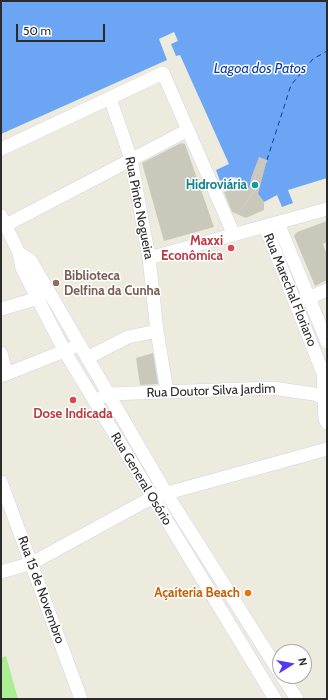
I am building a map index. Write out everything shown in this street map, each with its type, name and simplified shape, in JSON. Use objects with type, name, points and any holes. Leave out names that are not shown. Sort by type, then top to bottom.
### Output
[{"type":"street","points":[[1,149],[163,73],[234,235]]},
{"type":"street","name":"Rua Pinto Nogueira","points":[[110,98],[131,159],[149,258],[157,331],[167,391]]},
{"type":"street","points":[[4,221],[188,130]]},
{"type":"street","points":[[149,258],[327,210]]},
{"type":"street","name":"Rua General Osório","points":[[4,221],[20,253],[22,268],[39,298],[65,352],[275,699]]},
{"type":"street","name":"Rua Marechal Floriano","points":[[278,223],[327,342]]},
{"type":"street","name":"Rua Marechal Floriano","points":[[265,226],[323,373],[325,419],[327,423]]},
{"type":"street","name":"Rua General Osório","points":[[20,253],[32,261],[79,345],[166,493],[272,660]]},
{"type":"street","points":[[296,303],[327,290]]},
{"type":"street","points":[[1,309],[39,298]]},
{"type":"street","points":[[87,358],[128,337],[157,331]]},
{"type":"street","points":[[1,353],[4,375],[65,352],[79,345]]},
{"type":"street","name":"Rua Doutor Silva Jardim","points":[[95,401],[108,394],[272,388],[314,394],[325,399]]},
{"type":"street","points":[[1,572],[32,563],[153,497],[327,449]]},
{"type":"street","name":"Rua 15 de Novembro","points":[[1,482],[81,699]]},
{"type":"street","points":[[287,684],[296,699]]},
{"type":"path","points":[[237,215],[254,191],[255,175],[267,160]]},
{"type":"green space","points":[[6,656],[18,699],[1,699],[1,658]]},
{"type":"water","name":"Lagoa dos Patos","points":[[6,1],[327,1],[327,178],[288,190],[293,203],[282,207],[277,195],[264,202],[258,194],[249,189],[235,177],[220,181],[216,170],[229,164],[180,55],[176,56],[171,44],[178,41],[174,32],[159,39],[167,60],[1,134],[1,3]]},
{"type":"building","points":[[181,143],[185,144],[214,227],[164,241],[142,163]]},
{"type":"building","name":"Hidroviária","points":[[259,157],[267,160],[258,194],[264,202],[264,210],[246,218],[232,212],[224,192],[234,189],[249,189],[251,178]]},
{"type":"building","points":[[327,221],[327,242],[323,244],[327,255],[327,280],[315,286],[294,236],[297,232]]},
{"type":"building","points":[[153,353],[158,384],[140,385],[136,358]]},
{"type":"ferry route","points":[[267,160],[291,85],[313,59],[327,51]]},
{"type":"place","name":"Hidroviária","points":[[255,185]]},
{"type":"place","name":"Maxxi Econômica","points":[[231,248]]},
{"type":"place","name":"Biblioteca Delfina da Cunha","points":[[56,283]]},
{"type":"place","name":"Dose Indicada","points":[[73,400]]},
{"type":"place","name":"Açaíteria Beach","points":[[248,593]]}]
